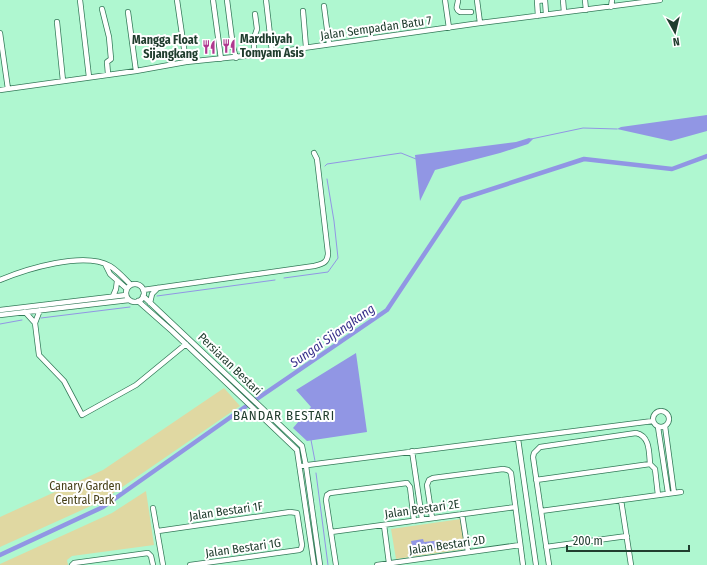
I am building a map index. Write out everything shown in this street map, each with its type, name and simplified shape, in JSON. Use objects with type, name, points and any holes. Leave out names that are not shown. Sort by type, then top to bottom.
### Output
[{"type":"street","points":[[80,0],[89,77]]},
{"type":"street","points":[[178,0],[186,62]]},
{"type":"street","points":[[213,0],[221,59]]},
{"type":"street","points":[[227,0],[233,48],[236,58]]},
{"type":"street","points":[[266,0],[272,52]]},
{"type":"street","points":[[445,0],[449,28]]},
{"type":"street","points":[[458,0],[456,8],[457,11],[471,12]]},
{"type":"street","points":[[477,0],[480,23]]},
{"type":"street","points":[[538,16],[537,1],[545,0],[546,14]]},
{"type":"street","points":[[563,0],[564,12]]},
{"type":"street","points":[[585,0],[586,10]]},
{"type":"street","points":[[611,7],[612,0]]},
{"type":"street","name":"Jalan Sempadan Batu 7","points":[[0,90],[136,71],[186,62],[236,58],[480,23],[611,7],[634,2],[660,0]]},
{"type":"street","points":[[324,6],[329,44]]},
{"type":"street","points":[[102,9],[109,37],[111,59],[107,62],[108,74]]},
{"type":"street","points":[[303,11],[306,47]]},
{"type":"street","points":[[128,12],[136,71]]},
{"type":"street","points":[[254,55],[254,38],[257,29],[255,14]]},
{"type":"street","points":[[57,22],[63,81]]},
{"type":"street","points":[[0,33],[8,89]]},
{"type":"street","points":[[143,290],[314,266],[324,263],[328,257],[328,254],[319,177],[314,153]]},
{"type":"street","points":[[0,280],[57,263],[94,261],[112,267],[131,285]]},
{"type":"street","points":[[105,264],[108,272],[127,289]]},
{"type":"street","points":[[113,296],[116,289],[117,280]]},
{"type":"street","points":[[0,315],[129,300],[138,302],[143,296],[143,290],[137,284],[131,285],[127,289],[126,295],[129,300]]},
{"type":"street","points":[[150,303],[152,294],[158,288]]},
{"type":"street","points":[[0,310],[126,295]]},
{"type":"street","name":"Persiaran Bestari","points":[[143,296],[302,446],[320,565]]},
{"type":"street","name":"Persiaran Bestari","points":[[138,302],[186,344],[297,450],[314,565]]},
{"type":"street","points":[[40,310],[35,323],[39,355],[64,381],[82,415],[140,382],[186,344]]},
{"type":"street","points":[[25,312],[35,323]]},
{"type":"street","points":[[668,493],[658,427],[653,421],[654,414],[657,411],[664,411],[667,413],[669,420],[665,426],[674,493]]},
{"type":"street","points":[[300,466],[653,421]]},
{"type":"street","points":[[658,427],[665,426]]},
{"type":"street","points":[[549,565],[533,457],[534,453],[540,447],[636,433],[644,437],[647,441],[650,464],[655,469],[658,495]]},
{"type":"street","points":[[518,439],[536,565]]},
{"type":"street","points":[[412,451],[422,520]]},
{"type":"street","points":[[536,480],[650,464]]},
{"type":"street","points":[[432,518],[427,485],[429,480],[433,478],[503,469],[508,470],[511,473],[523,565]]},
{"type":"street","points":[[336,565],[326,500],[327,495],[330,493],[407,483],[410,487],[414,521]]},
{"type":"street","points":[[541,511],[682,492]]},
{"type":"street","points":[[621,500],[631,565]]},
{"type":"street","name":"Jalan Bestari 2E","points":[[331,532],[515,507]]},
{"type":"street","points":[[153,508],[163,565]]},
{"type":"street","name":"Jalan Bestari 1F","points":[[158,531],[290,512],[297,513],[302,545],[301,549],[299,550]]},
{"type":"street","points":[[462,514],[468,552]]},
{"type":"street","points":[[384,525],[389,563]]},
{"type":"street","points":[[546,547],[627,536]]},
{"type":"street","name":"Jalan Bestari 2D","points":[[377,565],[520,545]]},
{"type":"street","name":"Jalan Bestari 1G","points":[[190,565],[299,550]]},
{"type":"street","points":[[72,565],[74,563],[145,553],[150,554],[153,565]]},
{"type":"green space","name":"Canary Garden Central Park","points":[[224,388],[240,406],[102,501],[0,547],[0,517],[103,470]]},
{"type":"green space","points":[[146,491],[154,545],[72,556],[67,560],[68,565],[0,565],[112,513]]},
{"type":"green space","points":[[461,519],[465,549],[396,559],[391,529]]},
{"type":"water","points":[[707,115],[707,131],[671,141],[617,129],[621,127]]},
{"type":"water","points":[[529,138],[533,139],[528,144],[435,170],[420,201],[415,155],[516,142]]},
{"type":"water","points":[[356,353],[367,432],[307,441],[293,428],[311,407],[296,390]]},
{"type":"water","points":[[423,539],[424,542],[442,540],[443,547],[413,552],[411,541]]},
{"type":"waterway","points":[[531,139],[583,128],[617,129]]},
{"type":"waterway","points":[[325,166],[327,164],[401,153],[416,159]]},
{"type":"waterway","name":"Sungai Sijangkang","points":[[0,555],[103,507],[245,407],[387,310],[461,199],[584,159],[672,169],[707,156]]},
{"type":"waterway","points":[[284,278],[328,272],[338,258],[327,179]]},
{"type":"waterway","points":[[157,296],[275,280]]},
{"type":"waterway","points":[[41,318],[130,307]]},
{"type":"waterway","points":[[0,324],[22,320]]},
{"type":"waterway","points":[[311,440],[315,461]]},
{"type":"waterway","points":[[316,473],[328,565]]},
{"type":"place","name":"Mardhiyah Tomyam Asis","points":[[229,46]]},
{"type":"place","name":"Mangga Float Sijangkang","points":[[209,47]]},
{"type":"district","name":"BANDAR BESTARI","points":[[284,415]]}]
